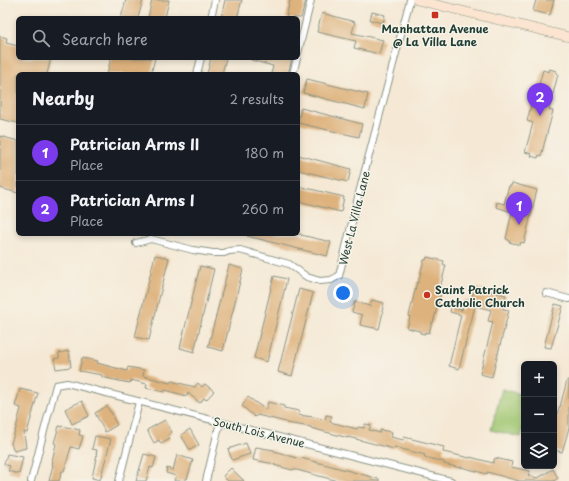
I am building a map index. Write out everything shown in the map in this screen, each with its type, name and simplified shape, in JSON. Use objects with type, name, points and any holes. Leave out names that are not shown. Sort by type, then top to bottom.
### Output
[{"type":"main road","points":[[417,0],[569,37]]},
{"type":"street","points":[[211,16],[215,0]]},
{"type":"street","points":[[300,45],[311,0]]},
{"type":"street","name":"West La Villa Lane","points":[[136,243],[151,239],[193,250],[213,253],[224,253],[240,250],[289,264],[307,277],[320,281],[332,280],[339,276],[359,193],[410,0]]},
{"type":"street","points":[[198,72],[200,60]]},
{"type":"street","points":[[294,72],[296,60]]},
{"type":"street","points":[[546,293],[569,299]]},
{"type":"street","name":"South Lois Avenue","points":[[31,481],[56,385],[66,383],[452,481]]},
{"type":"street","points":[[119,481],[140,402]]},
{"type":"street","points":[[206,481],[220,422]]},
{"type":"green space","points":[[502,389],[521,394],[521,437],[491,430]]},
{"type":"building","points":[[126,0],[143,0],[139,16],[122,16]]},
{"type":"building","points":[[152,0],[169,0],[165,16],[148,16]]},
{"type":"building","points":[[225,0],[242,0],[238,16],[221,16]]},
{"type":"building","points":[[290,0],[306,0],[301,18],[300,16],[286,16]]},
{"type":"building","points":[[536,0],[554,0],[550,15],[533,11]]},
{"type":"building","points":[[372,12],[385,15],[383,23],[370,20]]},
{"type":"building","points":[[322,13],[355,22],[352,33],[383,40],[379,54],[354,48],[356,41],[317,32]]},
{"type":"building","points":[[0,36],[7,38],[6,43],[16,46],[16,60],[50,60],[48,72],[16,72],[16,123],[0,119]]},
{"type":"building","points":[[110,60],[154,60],[152,72],[108,72]]},
{"type":"building","points":[[210,60],[226,60],[222,72],[208,72]]},
{"type":"building","points":[[251,60],[292,60],[288,72],[272,72],[273,66]]},
{"type":"building","points":[[550,69],[556,71],[558,74],[549,110],[553,111],[541,156],[539,155],[538,158],[525,152],[533,123],[527,121],[543,70],[549,72]]},
{"type":"building","points":[[307,79],[368,94],[365,109],[303,93]]},
{"type":"building","points":[[301,108],[362,124],[359,137],[300,123]]},
{"type":"building","points":[[0,136],[16,140],[16,192],[0,188]]},
{"type":"building","points":[[300,156],[351,169],[348,182],[300,170]]},
{"type":"building","points":[[512,183],[537,190],[524,243],[521,242],[520,245],[509,242],[509,240],[506,239],[512,212],[496,207],[497,202],[504,204],[509,186],[511,186]]},
{"type":"building","points":[[300,186],[344,197],[341,212],[300,202]]},
{"type":"building","points":[[301,234],[331,242],[327,256],[247,236],[300,236]]},
{"type":"building","points":[[155,255],[169,258],[149,340],[135,337]]},
{"type":"building","name":"Saint Patrick Catholic Church","points":[[427,257],[444,261],[443,265],[446,265],[440,288],[442,289],[433,323],[432,322],[429,333],[425,332],[425,334],[420,333],[420,331],[407,328],[417,282],[418,283],[424,260],[426,260]]},
{"type":"building","points":[[229,265],[243,269],[223,351],[208,347]]},
{"type":"building","points":[[200,266],[214,269],[194,352],[180,348]]},
{"type":"building","points":[[274,276],[287,279],[267,362],[254,358]]},
{"type":"building","points":[[476,288],[506,295],[503,309],[509,310],[492,377],[480,374],[493,322],[488,321],[491,310],[475,306],[459,369],[449,366],[461,315],[450,312],[451,307],[462,310],[465,300],[470,301]]},
{"type":"building","points":[[299,289],[313,293],[292,376],[278,372]]},
{"type":"building","points":[[372,300],[384,303],[379,329],[360,325],[362,315],[352,312],[355,302],[370,306]]},
{"type":"building","points":[[555,304],[563,306],[551,348],[544,347]]},
{"type":"building","points":[[69,351],[71,367],[56,369],[54,359],[59,358],[59,353]]},
{"type":"building","points":[[82,358],[98,361],[97,363],[127,371],[128,367],[144,370],[143,376],[170,383],[171,381],[195,387],[198,383],[202,387],[205,384],[214,391],[206,400],[204,398],[200,403],[188,393],[187,396],[165,390],[164,392],[146,388],[147,384],[131,380],[130,383],[102,377],[102,375],[79,371]]},
{"type":"building","points":[[567,380],[569,380],[569,428],[562,452],[557,451],[557,415]]},
{"type":"building","points":[[20,389],[38,393],[27,433],[24,432],[26,448],[14,451],[11,443],[21,408],[15,406]]},
{"type":"building","points":[[248,397],[266,410],[268,402],[284,406],[284,408],[299,411],[298,415],[325,420],[326,415],[332,416],[330,422],[357,429],[358,427],[364,428],[365,424],[371,425],[369,430],[380,433],[380,430],[392,432],[391,437],[403,440],[404,437],[444,447],[443,452],[493,463],[495,458],[512,462],[511,467],[530,471],[528,476],[538,478],[553,469],[558,478],[554,481],[519,481],[487,472],[487,474],[444,464],[444,462],[424,457],[425,455],[394,447],[394,449],[311,427],[286,423],[257,415],[255,417],[242,406]]},
{"type":"building","points":[[82,401],[89,416],[72,424],[65,409]]},
{"type":"building","points":[[107,406],[117,425],[105,432],[95,413]]},
{"type":"building","points":[[165,420],[172,432],[168,435],[170,439],[161,444],[159,440],[154,443],[147,430]]},
{"type":"building","points":[[59,426],[80,430],[79,435],[83,436],[79,449],[71,447],[64,471],[62,471],[59,481],[49,481],[56,444],[54,443]]},
{"type":"building","points":[[190,429],[199,445],[190,450],[181,435]]},
{"type":"building","points":[[95,436],[111,439],[100,480],[92,478],[97,454],[97,450],[92,449]]},
{"type":"building","points":[[246,443],[250,454],[232,460],[228,449]]},
{"type":"building","points":[[256,447],[274,450],[300,459],[301,458],[379,479],[379,481],[338,481],[274,465],[275,464],[253,460]]},
{"type":"building","points":[[7,454],[23,457],[19,474],[8,471],[10,466],[4,464]]},
{"type":"building","points":[[144,454],[156,457],[153,468],[150,467],[146,481],[136,481]]},
{"type":"building","points":[[177,455],[193,460],[187,479],[184,481],[174,481],[176,476],[166,473],[167,468],[173,470]]},
{"type":"building","points":[[231,468],[244,481],[228,481],[223,476]]},
{"type":"place","name":"Manhattan Avenue @ La Villa Lane","points":[[435,15]]},
{"type":"place","name":"Patrician Arms I","points":[[540,116]]},
{"type":"place","name":"Patrician Arms II","points":[[519,225]]},
{"type":"place","name":"Saint Patrick Catholic Church","points":[[427,295]]}]
